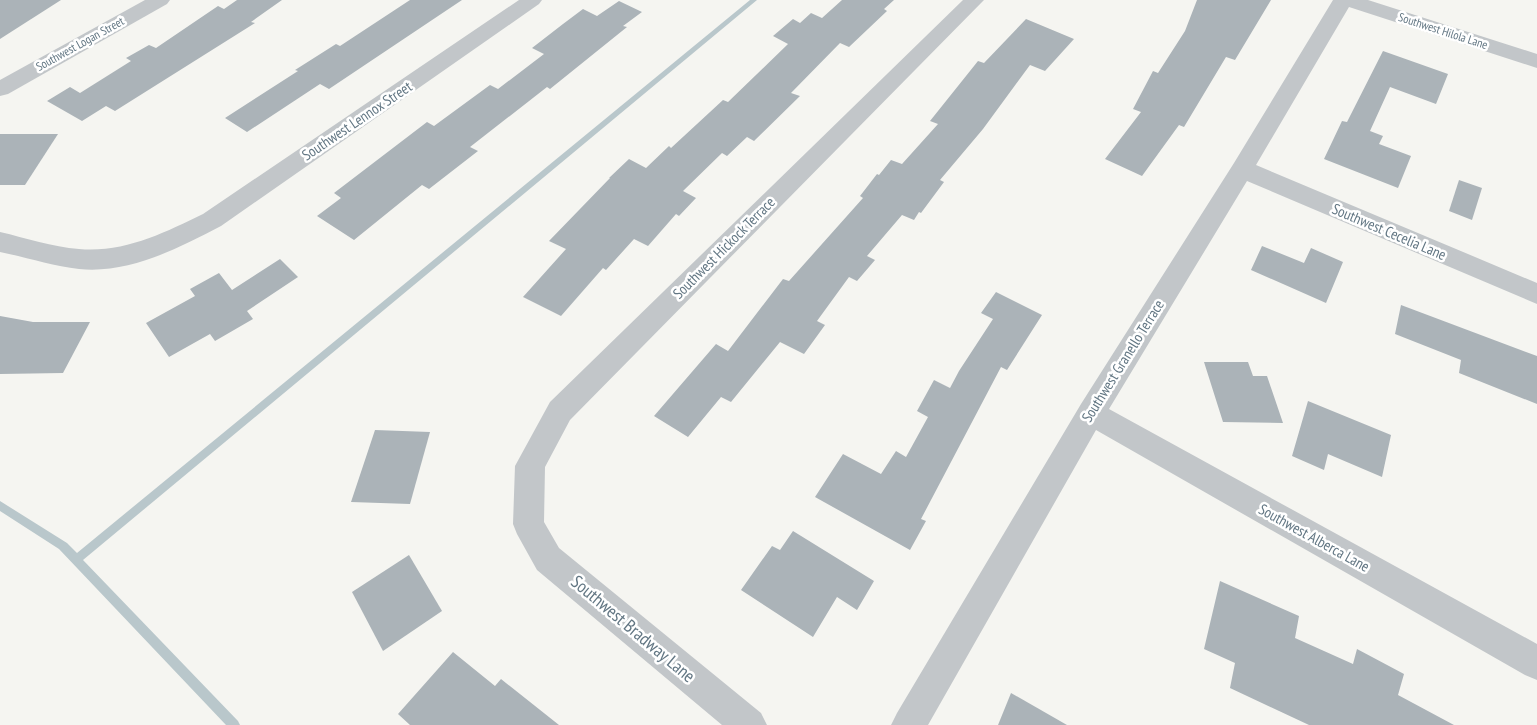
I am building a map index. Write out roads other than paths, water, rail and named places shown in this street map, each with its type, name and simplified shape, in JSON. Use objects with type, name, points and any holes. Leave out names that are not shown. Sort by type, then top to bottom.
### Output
[{"type":"street","name":"Southwest Logan Street","points":[[0,89],[160,0]]},
{"type":"street","name":"Southwest Lennox Street","points":[[0,242],[80,259],[134,254],[179,237],[212,220],[532,0]]},
{"type":"street","name":"Southwest Hickock Terrace","points":[[528,524],[530,466],[560,412],[974,0]]},
{"type":"street","name":"Southwest Granello Terrace","points":[[909,725],[1091,413],[1242,169],[1343,0]]},
{"type":"street","name":"Southwest Hilola Lane","points":[[1348,0],[1537,61]]},
{"type":"street","name":"Southwest Cecelia Lane","points":[[1242,169],[1537,294]]},
{"type":"street","name":"Southwest Alberca Lane","points":[[1091,413],[1537,663]]},
{"type":"street","name":"Southwest Bradway Lane","points":[[528,524],[548,559],[749,725]]},
{"type":"waterway","points":[[76,560],[754,0]]},
{"type":"waterway","points":[[0,506],[63,546],[76,560]]},
{"type":"waterway","points":[[76,560],[234,725]]}]
